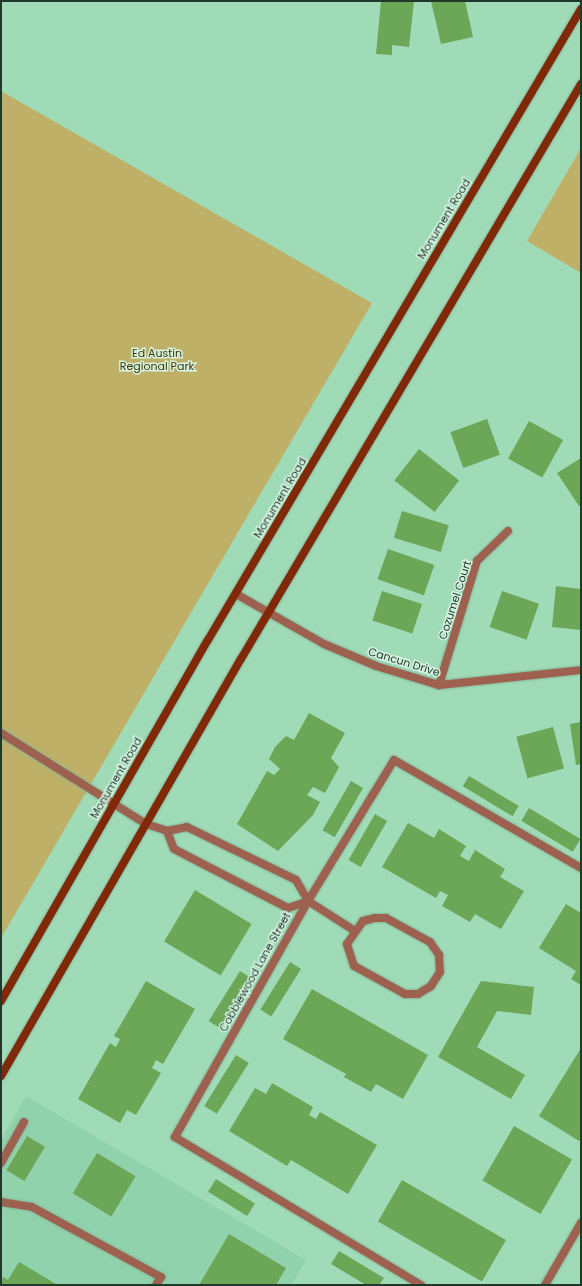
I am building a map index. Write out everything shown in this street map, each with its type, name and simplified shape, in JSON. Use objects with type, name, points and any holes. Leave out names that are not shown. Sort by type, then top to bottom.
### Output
[{"type":"street","name":"Monument Road","points":[[1,1001],[236,594],[581,9]]},
{"type":"street","points":[[1,1076],[146,824],[581,84]]},
{"type":"street","name":"Cozumel Court","points":[[439,685],[477,561],[508,531]]},
{"type":"street","name":"Cancun Drive","points":[[236,594],[317,641],[376,666],[439,685],[581,670]]},
{"type":"street","points":[[1,733],[113,805],[146,824],[167,831],[187,827],[296,880],[308,901],[355,931]]},
{"type":"street","name":"Cobblewood Lane Street","points":[[420,1285],[174,1137],[308,901],[394,760],[581,868]]},
{"type":"street","points":[[167,831],[174,849],[288,908],[308,901]]},
{"type":"street","points":[[386,918],[430,942],[439,955],[440,972],[431,986],[418,994],[405,994],[354,966],[347,944],[355,931],[363,921],[386,918]]},
{"type":"street","points":[[1,1163],[24,1122]]},
{"type":"street","points":[[1,1202],[32,1207],[161,1277],[156,1285]]},
{"type":"street","points":[[545,1285],[581,1223]]},
{"type":"shaded area","points":[[26,1096],[306,1260],[291,1285],[1,1285],[1,1140]]},
{"type":"green space","name":"Ed Austin Regional Park","points":[[1,91],[372,303],[1,938]]},
{"type":"green space","points":[[581,148],[581,273],[527,241]]},
{"type":"building","points":[[381,1],[414,1],[409,47],[392,45],[392,55],[376,54]]},
{"type":"building","points":[[431,1],[465,1],[473,37],[441,44]]},
{"type":"building","points":[[487,419],[500,455],[463,468],[450,432]]},
{"type":"building","points":[[529,421],[563,440],[542,478],[508,459]]},
{"type":"building","points":[[419,449],[459,480],[435,512],[394,481]]},
{"type":"building","points":[[581,458],[581,505],[579,506],[557,473]]},
{"type":"building","points":[[402,511],[449,525],[441,552],[394,538]]},
{"type":"building","points":[[388,549],[434,565],[424,595],[378,579]]},
{"type":"building","points":[[556,586],[581,589],[581,630],[552,627]]},
{"type":"building","points":[[382,591],[422,604],[412,633],[372,620]]},
{"type":"building","points":[[502,591],[539,604],[527,640],[490,627]]},
{"type":"building","points":[[309,713],[345,733],[331,758],[339,767],[325,793],[313,787],[307,795],[320,802],[313,815],[278,851],[237,824],[267,771],[274,775],[280,769],[269,759],[275,747],[286,736],[294,740]]},
{"type":"building","points":[[581,722],[581,764],[576,765],[570,724]]},
{"type":"building","points":[[553,727],[564,769],[527,778],[516,737]]},
{"type":"building","points":[[469,776],[519,806],[513,816],[463,786]]},
{"type":"building","points":[[351,781],[363,788],[335,837],[322,830]]},
{"type":"building","points":[[529,808],[580,839],[573,852],[521,821]]},
{"type":"building","points":[[375,814],[387,821],[361,867],[348,860]]},
{"type":"building","points":[[408,823],[434,838],[439,829],[466,846],[460,856],[469,861],[475,850],[505,869],[500,877],[524,891],[501,929],[475,914],[470,922],[442,906],[448,895],[440,891],[436,898],[382,867]]},
{"type":"building","points":[[195,890],[252,924],[221,975],[164,941]]},
{"type":"building","points":[[566,904],[581,913],[581,985],[571,979],[576,971],[539,948]]},
{"type":"building","points":[[290,962],[301,969],[271,1016],[260,1009]]},
{"type":"building","points":[[240,971],[253,979],[221,1029],[209,1021]]},
{"type":"building","points":[[146,981],[195,1009],[163,1064],[156,1060],[152,1068],[161,1073],[136,1115],[127,1110],[120,1123],[78,1099],[110,1043],[116,1047],[120,1039],[114,1036]]},
{"type":"building","points":[[481,981],[534,987],[531,1015],[497,1011],[477,1047],[525,1075],[511,1099],[438,1057]]},
{"type":"building","points":[[312,989],[428,1055],[403,1099],[376,1084],[371,1092],[344,1077],[346,1074],[283,1039]]},
{"type":"building","points":[[581,1048],[581,1138],[579,1141],[539,1116]]},
{"type":"building","points":[[236,1055],[249,1063],[217,1114],[204,1106]]},
{"type":"building","points":[[272,1083],[313,1107],[309,1115],[316,1119],[320,1112],[377,1145],[348,1194],[291,1160],[287,1166],[229,1131],[255,1088],[266,1094]]},
{"type":"building","points":[[514,1126],[572,1160],[541,1214],[482,1181]]},
{"type":"building","points":[[27,1136],[45,1147],[24,1181],[6,1170]]},
{"type":"building","points":[[97,1153],[136,1176],[111,1216],[73,1193]]},
{"type":"building","points":[[216,1179],[255,1203],[247,1216],[208,1192]]},
{"type":"building","points":[[402,1180],[506,1240],[482,1282],[378,1222]]},
{"type":"building","points":[[229,1234],[286,1268],[276,1285],[199,1285]]},
{"type":"building","points":[[339,1251],[384,1278],[379,1285],[366,1285],[331,1264]]},
{"type":"building","points":[[19,1262],[56,1284],[1,1285],[3,1277],[8,1280]]}]
